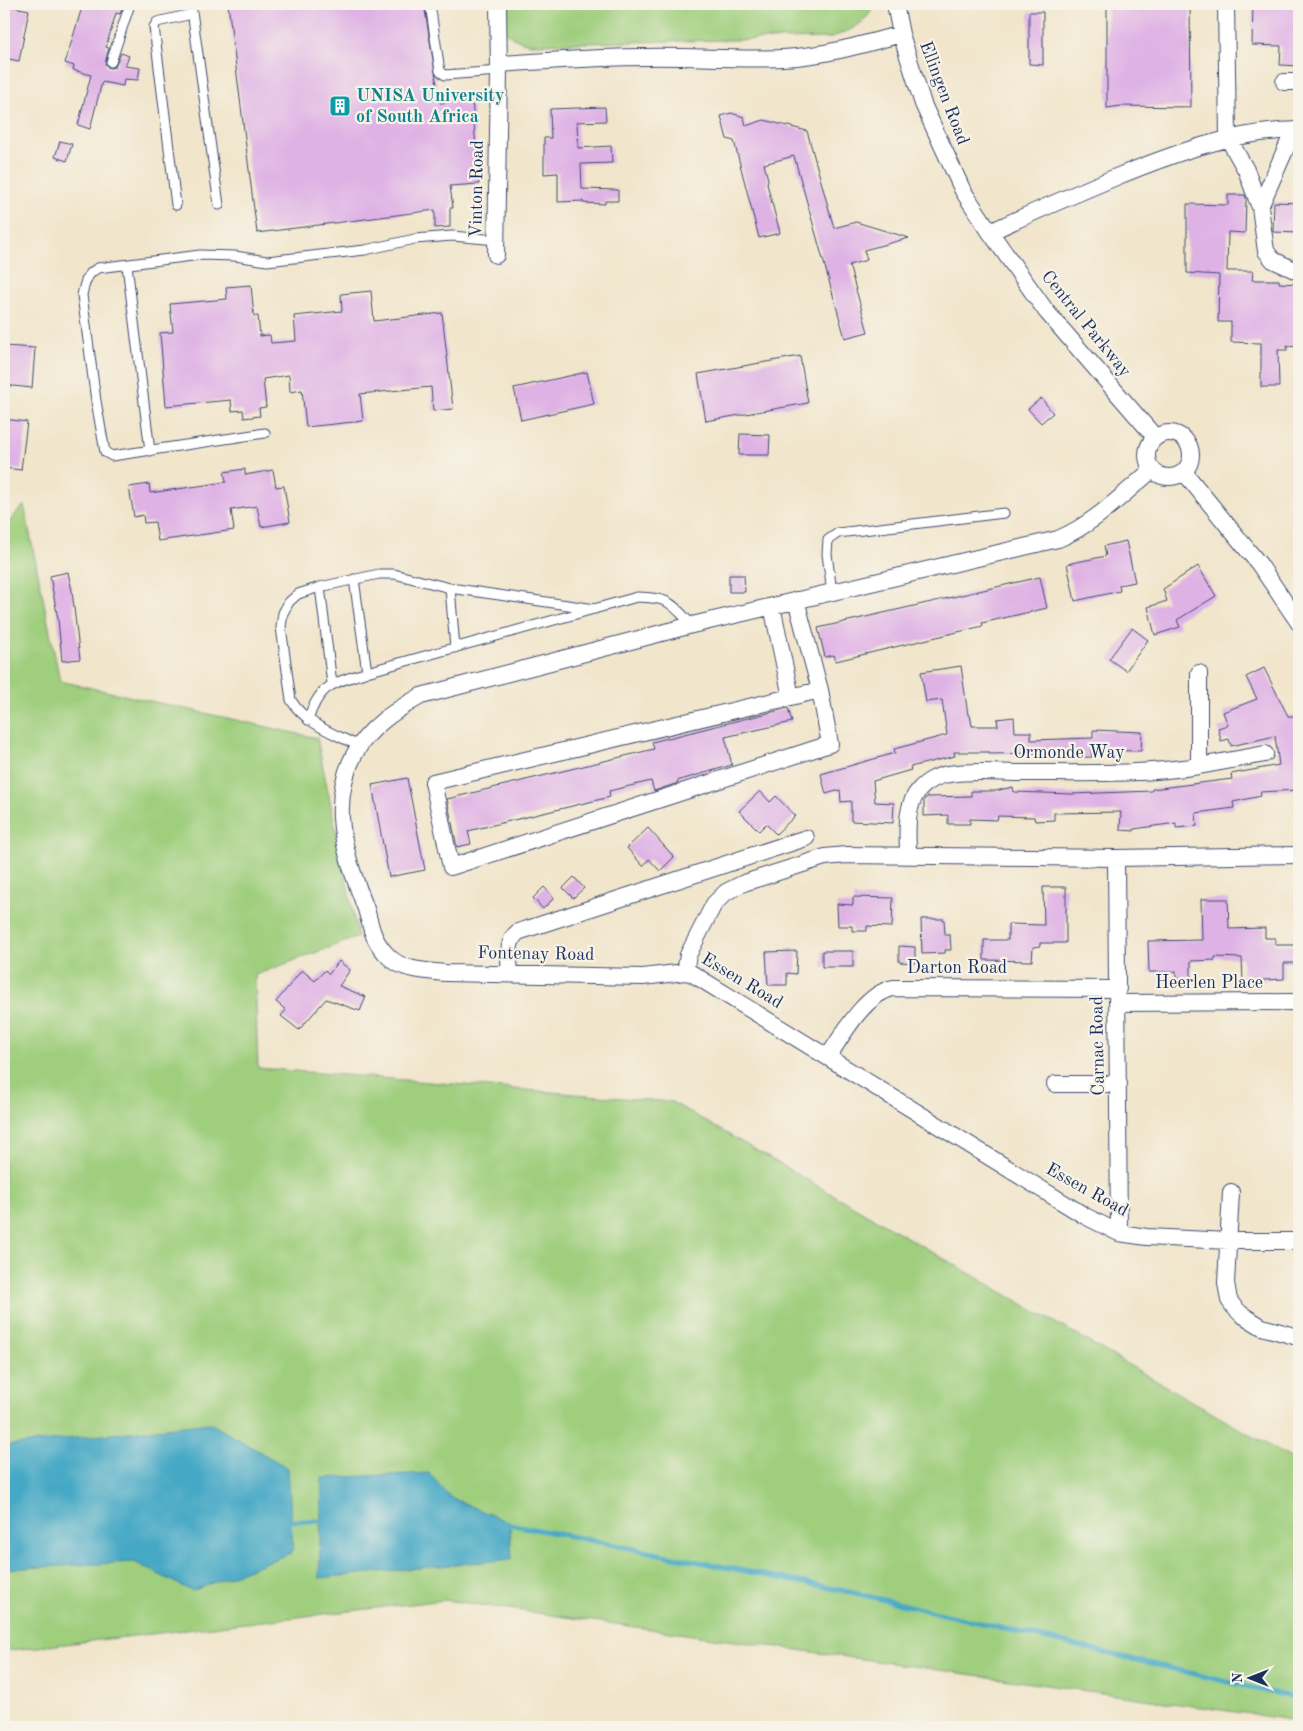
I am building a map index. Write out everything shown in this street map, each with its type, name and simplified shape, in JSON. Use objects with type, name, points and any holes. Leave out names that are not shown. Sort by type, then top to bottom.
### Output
[{"type":"street","name":"Vinton Road","points":[[496,247],[499,68],[498,4]]},
{"type":"street","points":[[895,4],[901,34]]},
{"type":"street","points":[[1226,4],[1228,138],[1246,170],[1260,208],[1264,244],[1268,255],[1281,265],[1299,272]]},
{"type":"street","name":"Ellingen Road","points":[[499,68],[646,57],[784,58],[822,54],[860,46],[901,34],[924,104],[941,143],[963,191],[990,232]]},
{"type":"street","points":[[990,232],[1064,198],[1150,163],[1228,138],[1297,130]]},
{"type":"street","points":[[1260,208],[1297,130]]},
{"type":"street","name":"Central Parkway","points":[[990,232],[1046,311],[1155,437]]},
{"type":"street","points":[[1169,433],[1183,438],[1191,451],[1189,466],[1184,472],[1171,478],[1157,474],[1152,470],[1146,456],[1147,449],[1155,437],[1169,433]]},
{"type":"street","points":[[359,746],[367,734],[382,721],[421,696],[692,625],[1058,539],[1088,524],[1152,470]]},
{"type":"street","points":[[1184,472],[1259,564],[1299,623]]},
{"type":"street","points":[[796,600],[820,690],[830,744],[451,867],[433,782],[820,690]]},
{"type":"street","points":[[772,606],[791,697]]},
{"type":"street","points":[[1199,673],[1199,766]]},
{"type":"street","name":"Fontenay Road","points":[[359,746],[345,776],[341,817],[344,842],[375,939],[390,958],[403,966],[424,971],[643,977],[685,972]]},
{"type":"street","name":"Ormonde Way","points":[[908,856],[908,823],[913,799],[918,790],[926,783],[948,774],[987,772],[1121,774],[1199,766],[1265,754]]},
{"type":"street","points":[[510,974],[509,948],[513,936],[518,932],[806,838]]},
{"type":"street","name":"Essen Road","points":[[1299,855],[1116,858],[867,854],[825,857],[744,883],[726,892],[714,904],[688,954],[685,972],[691,973],[1085,1216],[1119,1233],[1229,1241],[1299,1241]]},
{"type":"street","name":"Carnac Road","points":[[1116,858],[1119,1233]]},
{"type":"street","name":"Darton Road","points":[[828,1057],[846,1028],[861,1010],[884,990],[893,988],[1118,996]]},
{"type":"street","name":"Heerlen Place","points":[[1118,996],[1299,1002]]},
{"type":"street","points":[[1056,1084],[1119,1084]]},
{"type":"street","points":[[1231,1192],[1226,1284],[1229,1300],[1241,1314],[1262,1327],[1294,1336]]},
{"type":"lane","points":[[111,62],[130,4]]},
{"type":"lane","points":[[191,4],[220,205]]},
{"type":"lane","points":[[430,4],[440,71],[445,75],[499,68]]},
{"type":"lane","points":[[176,205],[154,27],[157,22],[192,14]]},
{"type":"lane","points":[[265,433],[112,456],[105,452],[82,295],[90,272],[98,268],[182,257],[217,255],[267,261],[365,250],[415,238],[452,236],[496,247]]},
{"type":"lane","points":[[126,265],[150,451]]},
{"type":"lane","points":[[832,592],[827,554],[828,540],[838,532],[1004,513]]},
{"type":"lane","points":[[359,746],[308,720],[296,709],[291,700],[281,627],[283,613],[289,602],[298,594],[378,574],[394,574],[450,588],[595,609]]},
{"type":"lane","points":[[354,579],[367,672]]},
{"type":"lane","points":[[320,587],[332,684]]},
{"type":"lane","points":[[450,588],[455,648]]},
{"type":"lane","points":[[308,720],[315,701],[321,692],[332,684],[367,672],[637,597],[666,600],[692,625]]},
{"type":"green space","points":[[502,4],[874,4],[862,22],[850,30],[830,38],[531,44],[517,40],[505,31]]},
{"type":"green space","points":[[24,505],[60,681],[317,738],[358,937],[255,975],[258,1068],[672,1102],[1299,1463],[1299,1721],[445,1600],[4,1651],[4,527]]},
{"type":"water","points":[[210,1423],[288,1468],[293,1552],[192,1591],[134,1562],[4,1569],[4,1446]]},
{"type":"water","points":[[429,1473],[450,1497],[510,1523],[512,1559],[319,1578],[322,1478]]},
{"type":"building","points":[[83,4],[124,4],[120,14],[116,13],[106,47],[109,48],[105,64],[109,68],[115,67],[121,53],[129,56],[125,66],[140,68],[138,80],[124,79],[123,86],[102,82],[90,129],[78,125],[91,75],[73,70],[74,66],[65,63]]},
{"type":"building","name":"UNISA University of South Africa","points":[[228,4],[424,4],[440,103],[472,100],[479,184],[450,186],[453,208],[450,208],[450,227],[435,228],[435,210],[257,233]]},
{"type":"building","points":[[1107,4],[1190,4],[1191,107],[1121,106],[1107,108]]},
{"type":"building","points":[[1253,4],[1299,4],[1299,66],[1280,65],[1281,46],[1252,45]]},
{"type":"building","points":[[4,5],[29,10],[19,61],[4,58]]},
{"type":"building","points":[[1029,12],[1043,12],[1043,65],[1029,64]]},
{"type":"building","points":[[605,107],[606,121],[577,122],[578,148],[611,146],[612,163],[581,164],[582,189],[618,190],[618,201],[605,201],[605,204],[583,203],[583,201],[558,202],[558,173],[544,174],[544,138],[551,138],[550,109]]},
{"type":"building","points":[[731,113],[744,117],[746,126],[764,120],[807,131],[834,228],[856,222],[909,238],[864,250],[867,260],[849,265],[868,332],[845,338],[794,156],[764,164],[768,179],[767,184],[780,233],[759,238],[734,141],[727,139],[721,116]]},
{"type":"building","points":[[60,141],[72,144],[67,161],[55,157]]},
{"type":"building","points":[[1228,195],[1245,195],[1246,199],[1245,233],[1228,232],[1227,271],[1253,271],[1252,280],[1279,280],[1279,283],[1299,284],[1299,347],[1287,346],[1287,350],[1278,350],[1279,387],[1261,387],[1261,343],[1231,342],[1231,322],[1218,322],[1219,275],[1187,273],[1187,204],[1228,205]]},
{"type":"building","points":[[1274,202],[1299,203],[1299,233],[1273,232]]},
{"type":"building","points":[[251,285],[254,316],[258,316],[260,336],[270,335],[271,343],[296,341],[294,316],[342,311],[341,294],[371,291],[374,321],[442,313],[453,409],[433,411],[431,387],[360,394],[363,421],[306,427],[302,390],[290,392],[289,375],[263,379],[266,407],[259,408],[260,416],[244,418],[243,410],[232,411],[231,400],[166,406],[160,333],[173,332],[170,304],[227,299],[226,287]]},
{"type":"building","points":[[4,346],[35,348],[32,388],[4,385]]},
{"type":"building","points":[[800,356],[808,403],[706,421],[698,374]]},
{"type":"building","points":[[587,372],[594,404],[521,420],[514,388]]},
{"type":"building","points":[[1041,398],[1053,413],[1041,423],[1028,409]]},
{"type":"building","points":[[4,419],[27,422],[21,470],[4,468]]},
{"type":"building","points":[[740,434],[770,435],[769,455],[739,455]]},
{"type":"building","points":[[245,469],[245,475],[273,470],[276,487],[284,486],[290,522],[261,527],[257,506],[231,510],[234,530],[158,541],[155,522],[144,523],[143,515],[134,517],[129,487],[149,484],[150,493],[226,482],[224,472]]},
{"type":"building","points":[[1126,541],[1135,582],[1119,585],[1120,591],[1075,601],[1067,564],[1106,556],[1104,546]]},
{"type":"building","points":[[1198,566],[1216,596],[1177,620],[1180,627],[1155,635],[1148,607],[1167,601],[1163,589]]},
{"type":"building","points":[[68,572],[80,659],[62,661],[58,619],[50,576]]},
{"type":"building","points":[[729,575],[744,575],[745,592],[729,592]]},
{"type":"building","points":[[1040,577],[1047,608],[982,623],[983,626],[836,661],[834,655],[825,657],[818,628]]},
{"type":"building","points":[[1132,628],[1148,640],[1126,671],[1109,659]]},
{"type":"building","points":[[961,666],[968,715],[970,715],[972,726],[998,726],[997,719],[1014,717],[1015,732],[1031,732],[1031,740],[1093,738],[1093,730],[1142,732],[1141,751],[1091,750],[1092,757],[1047,758],[1047,753],[989,754],[989,752],[954,752],[955,756],[910,767],[911,770],[873,781],[875,802],[894,803],[893,823],[851,821],[851,801],[841,802],[840,790],[826,794],[821,774],[895,753],[894,749],[947,735],[942,700],[926,702],[921,672]]},
{"type":"building","points":[[1264,668],[1288,716],[1294,716],[1299,756],[1299,790],[1260,792],[1261,796],[1233,802],[1234,808],[1196,813],[1197,826],[1176,828],[1176,823],[1134,829],[1134,831],[1120,830],[1121,812],[1054,813],[1054,820],[1035,821],[1034,817],[998,816],[997,820],[970,819],[970,824],[948,824],[948,815],[924,816],[924,800],[927,797],[971,796],[971,791],[995,791],[1013,787],[1014,792],[1072,794],[1152,791],[1152,789],[1232,779],[1231,774],[1279,765],[1275,736],[1231,746],[1229,739],[1221,741],[1218,728],[1228,725],[1223,712],[1257,699],[1246,677]]},
{"type":"building","points":[[788,708],[792,722],[725,737],[732,765],[677,781],[678,783],[654,791],[651,781],[609,791],[610,797],[468,831],[471,844],[457,847],[447,799],[654,749],[652,742]]},
{"type":"building","points":[[407,778],[425,870],[389,877],[372,785]]},
{"type":"building","points":[[760,791],[770,802],[776,796],[795,816],[776,834],[766,824],[759,831],[739,811]]},
{"type":"building","points":[[648,828],[674,857],[660,871],[649,859],[643,866],[627,848]]},
{"type":"building","points":[[574,877],[584,888],[573,898],[563,888]]},
{"type":"building","points":[[544,887],[554,898],[543,909],[533,898]]},
{"type":"building","points":[[1043,887],[1066,887],[1066,943],[1040,943],[1040,946],[1033,947],[1032,961],[984,960],[984,940],[1008,940],[1008,924],[1044,925]]},
{"type":"building","points":[[853,897],[893,898],[892,927],[867,926],[867,931],[852,931],[852,926],[838,926],[837,904],[853,905]]},
{"type":"building","points":[[1201,899],[1228,899],[1229,929],[1265,928],[1265,938],[1275,938],[1275,945],[1299,945],[1299,963],[1284,963],[1284,979],[1243,981],[1242,958],[1215,957],[1215,960],[1191,961],[1191,979],[1176,979],[1176,972],[1149,972],[1148,941],[1202,940]]},
{"type":"building","points":[[921,919],[944,919],[945,935],[950,935],[951,950],[945,950],[945,953],[922,954]]},
{"type":"building","points":[[899,946],[915,947],[915,963],[899,962]]},
{"type":"building","points":[[797,951],[796,974],[787,973],[787,985],[768,985],[766,952]]},
{"type":"building","points":[[822,951],[853,951],[853,967],[822,967]]},
{"type":"building","points":[[339,961],[350,970],[339,986],[366,997],[360,1011],[326,999],[299,1030],[281,1016],[286,1010],[276,1002],[302,970],[315,981],[325,970],[329,974]]},
{"type":"waterway","points":[[287,1521],[326,1521]]},
{"type":"waterway","points":[[504,1523],[855,1593],[1299,1699]]},
{"type":"place","name":"UNISA University of South Africa","points":[[340,106]]}]
